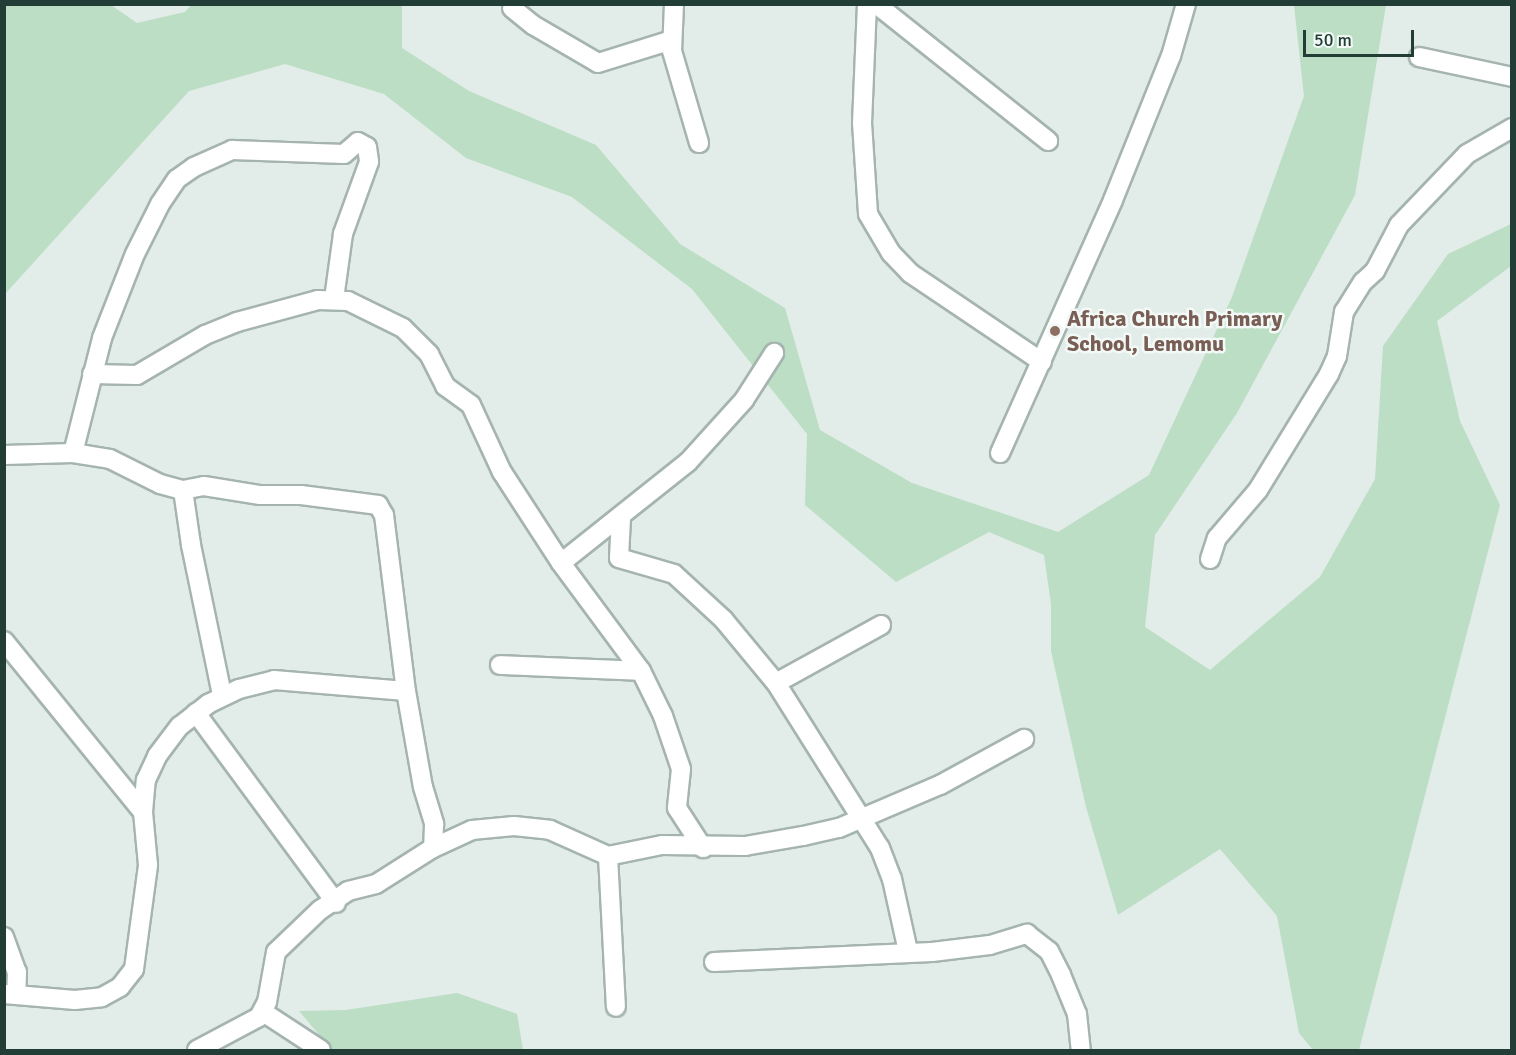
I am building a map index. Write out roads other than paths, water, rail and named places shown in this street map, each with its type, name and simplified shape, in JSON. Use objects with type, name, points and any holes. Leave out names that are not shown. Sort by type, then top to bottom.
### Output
[{"type":"street","points":[[674,4],[672,51],[699,143]]},
{"type":"street","points":[[867,4],[862,123],[868,214],[891,253],[910,273],[1042,362]]},
{"type":"street","points":[[876,4],[1048,141]]},
{"type":"street","points":[[1000,453],[1042,362],[1172,56],[1186,4]]},
{"type":"street","points":[[512,8],[533,25],[598,63],[672,40]]},
{"type":"street","points":[[1419,57],[1512,77]]},
{"type":"street","points":[[1210,559],[1217,538],[1258,490],[1329,374],[1337,356],[1344,312],[1363,282],[1376,271],[1399,225],[1467,154],[1512,128]]},
{"type":"street","points":[[73,453],[92,374],[131,264],[160,204],[177,179],[232,150],[344,154],[358,142],[368,147],[369,162],[343,234],[334,299]]},
{"type":"street","points":[[92,374],[137,375],[205,335],[237,322],[334,299],[379,313],[403,328],[429,354],[445,386],[471,405],[502,472],[561,562],[641,670],[663,716],[681,769],[677,808],[703,848]]},
{"type":"street","points":[[561,562],[621,518],[688,462],[744,400],[774,353]]},
{"type":"street","points":[[4,455],[73,453],[110,459],[160,484],[183,490],[204,486],[260,495],[301,495],[378,505],[384,514],[406,691],[434,824],[433,848]]},
{"type":"street","points":[[183,490],[191,545],[222,695]]},
{"type":"street","points":[[621,518],[619,558],[674,574],[723,620],[776,682],[880,848],[892,879],[908,951]]},
{"type":"street","points":[[776,682],[881,625]]},
{"type":"street","points":[[4,641],[143,812]]},
{"type":"street","points":[[500,665],[641,670]]},
{"type":"street","points":[[4,936],[17,972],[10,995],[75,1000],[102,997],[120,987],[134,969],[148,865],[143,812],[146,780],[157,756],[180,726],[222,695],[274,680],[406,691]]},
{"type":"street","points":[[196,713],[336,903]]},
{"type":"street","points":[[197,1050],[248,1026],[263,1012],[276,952],[320,910],[336,903],[348,891],[376,884],[433,848],[466,832],[490,827],[550,830],[608,856],[662,845],[703,848],[803,836],[861,819],[940,785],[1024,739]]},
{"type":"street","points":[[434,824],[466,832]]},
{"type":"street","points":[[608,856],[616,1007]]},
{"type":"street","points":[[714,962],[990,945],[1027,934],[1036,938],[1061,975],[1077,1014],[1081,1050]]},
{"type":"street","points":[[263,1012],[321,1050]]},
{"type":"place","name":"Africa Church Primary School, Lemomu","points":[[1055,331]]}]
